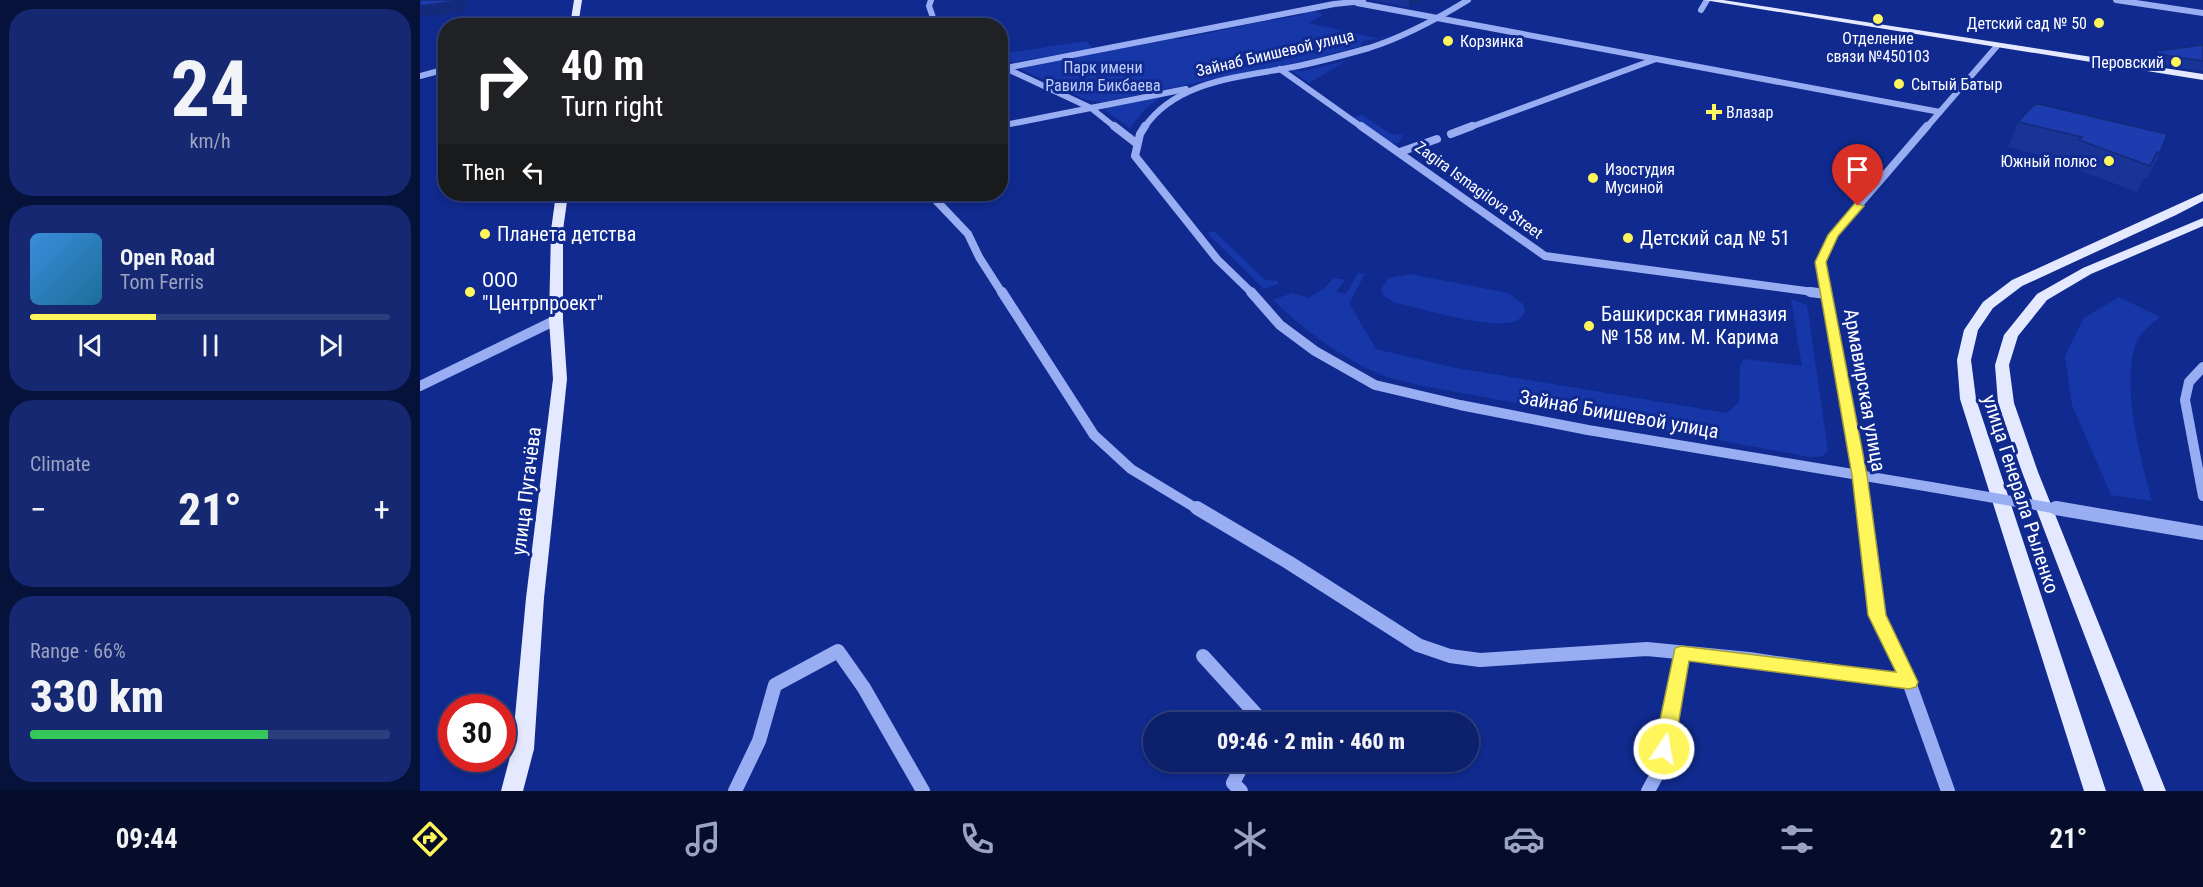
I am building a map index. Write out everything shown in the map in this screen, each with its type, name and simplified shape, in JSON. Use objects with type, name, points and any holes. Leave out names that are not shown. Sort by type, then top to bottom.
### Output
[{"type":"main road","points":[[575,18],[578,0]]},
{"type":"main road","points":[[1707,0],[2203,77]]},
{"type":"main road","name":"улица Генерала Рыленко","points":[[2095,791],[1968,399],[1964,360],[1971,330],[1988,305],[2017,283],[2172,213],[2203,196]]},
{"type":"main road","name":"улица Пугачёва","points":[[512,791],[523,748],[535,598],[560,379],[556,320],[557,230],[561,201]]},
{"type":"main road","name":"улица Генерала Рыленко","points":[[2155,791],[2020,442],[2006,403],[2001,365],[2011,335],[2042,297],[2087,271],[2203,222]]},
{"type":"street","points":[[931,0],[929,6],[933,18]]},
{"type":"street","points":[[1357,3],[1366,0]]},
{"type":"street","name":"Зайнаб Биишевой улица","points":[[1467,0],[1440,18],[1404,36],[1371,47],[1195,88],[1163,106],[1147,122],[1136,143],[1135,156],[1217,259],[1260,301],[1280,325],[1315,351],[1375,386],[1497,413],[2203,533]]},
{"type":"street","points":[[1701,10],[1707,0]]},
{"type":"street","points":[[2116,0],[2203,13]]},
{"type":"street","points":[[1008,66],[1334,4],[1357,3],[1940,112]]},
{"type":"street","name":"Армавирская улица","points":[[1948,791],[1909,682],[1877,615],[1860,475],[1821,262],[1833,235],[1997,46]]},
{"type":"street","points":[[1451,134],[1656,59]]},
{"type":"street","points":[[1008,69],[1091,108],[1136,143]]},
{"type":"street","name":"Zagira Ismagilova Street","points":[[1280,69],[1545,256],[1826,294]]},
{"type":"street","points":[[420,75],[438,71]]},
{"type":"street","points":[[1008,124],[1195,88]]},
{"type":"street","points":[[1400,152],[1437,138]]},
{"type":"street","points":[[937,201],[968,234],[979,257],[1094,435],[1131,469],[1288,562],[1418,645],[1450,656],[1480,660],[1647,649],[1749,659],[1909,682]]},
{"type":"street","points":[[420,386],[556,320]]},
{"type":"street","points":[[2203,367],[2189,382],[2185,400],[2203,496]]},
{"type":"street","points":[[735,791],[759,741],[775,685],[838,651],[864,688],[923,791]]},
{"type":"street","points":[[1648,791],[1659,771],[1681,653]]},
{"type":"street","points":[[1203,656],[1254,712]]},
{"type":"street","points":[[1239,772],[1233,783],[1241,791]]},
{"type":"green space","name":"Парк имени Равиля Бикбаева","points":[[1313,10],[1323,15],[1308,23],[1376,38],[1393,36],[1361,42],[1362,46],[1309,60],[1102,102],[1086,100],[1021,69],[1302,15],[1305,11]]},
{"type":"green space","points":[[1086,41],[1092,47],[1014,62],[1008,61],[1008,52]]},
{"type":"green space","points":[[1346,61],[1309,83],[1291,70],[1303,71]]},
{"type":"green space","points":[[1164,95],[1145,109],[1130,128],[1105,110],[1108,107]]},
{"type":"green space","points":[[1362,115],[1391,134],[1403,135],[1399,143],[1389,142],[1352,117]]},
{"type":"green space","points":[[1214,231],[1265,280],[1278,281],[1278,284],[1264,289],[1207,233]]},
{"type":"green space","points":[[1358,273],[1365,274],[1349,303],[1376,349],[1451,367],[1727,413],[1739,402],[1740,366],[1744,359],[1802,366],[1791,299],[1807,305],[1828,451],[1822,456],[1810,457],[1418,385],[1392,378],[1363,366],[1335,350],[1309,332],[1273,300],[1292,293],[1308,298],[1323,289],[1334,278],[1345,280],[1336,292],[1346,294]]},
{"type":"green space","points":[[1410,274],[1508,293],[1523,304],[1525,311],[1519,319],[1509,323],[1495,323],[1439,314],[1394,302],[1384,296],[1381,289],[1389,278]]},
{"type":"green space","points":[[2119,297],[2160,317],[2138,339],[2131,375],[2134,420],[2152,501],[2111,495],[2072,405],[2065,356],[2084,318]]},
{"type":"building","points":[[420,0],[459,0],[420,6]]},
{"type":"building","points":[[2203,45],[2203,61],[2157,54],[2157,51]]},
{"type":"building","points":[[2038,104],[2167,134],[2160,153],[2157,152],[2150,166],[2079,140],[2082,137],[2018,122],[2034,105]]},
{"type":"place","name":"Отделение связи №450103","points":[[1878,19]]},
{"type":"place","name":"Детский сад № 50","points":[[2099,23]]},
{"type":"place","name":"Корзинка","points":[[1448,41]]},
{"type":"place","name":"Перовский","points":[[2176,62]]},
{"type":"place","name":"Сытый Батыр","points":[[1899,84]]},
{"type":"place","name":"Влазар","points":[[1714,112]]},
{"type":"place","name":"Южный полюс","points":[[2109,161]]},
{"type":"place","name":"Изостудия Мусиной","points":[[1593,178]]},
{"type":"place","name":"Планета детства","points":[[485,234]]},
{"type":"place","name":"Детский сад № 51","points":[[1628,238]]},
{"type":"place","name":"ООО \"Центрпроект\"","points":[[470,292]]},
{"type":"place","name":"Башкирская гимназия № 158 им. М. Карима","points":[[1589,326]]},
{"type":"route","points":[[1664,749],[1681,653],[1749,659],[1909,682],[1877,615],[1860,475],[1821,262],[1833,235],[1858,206]]}]
